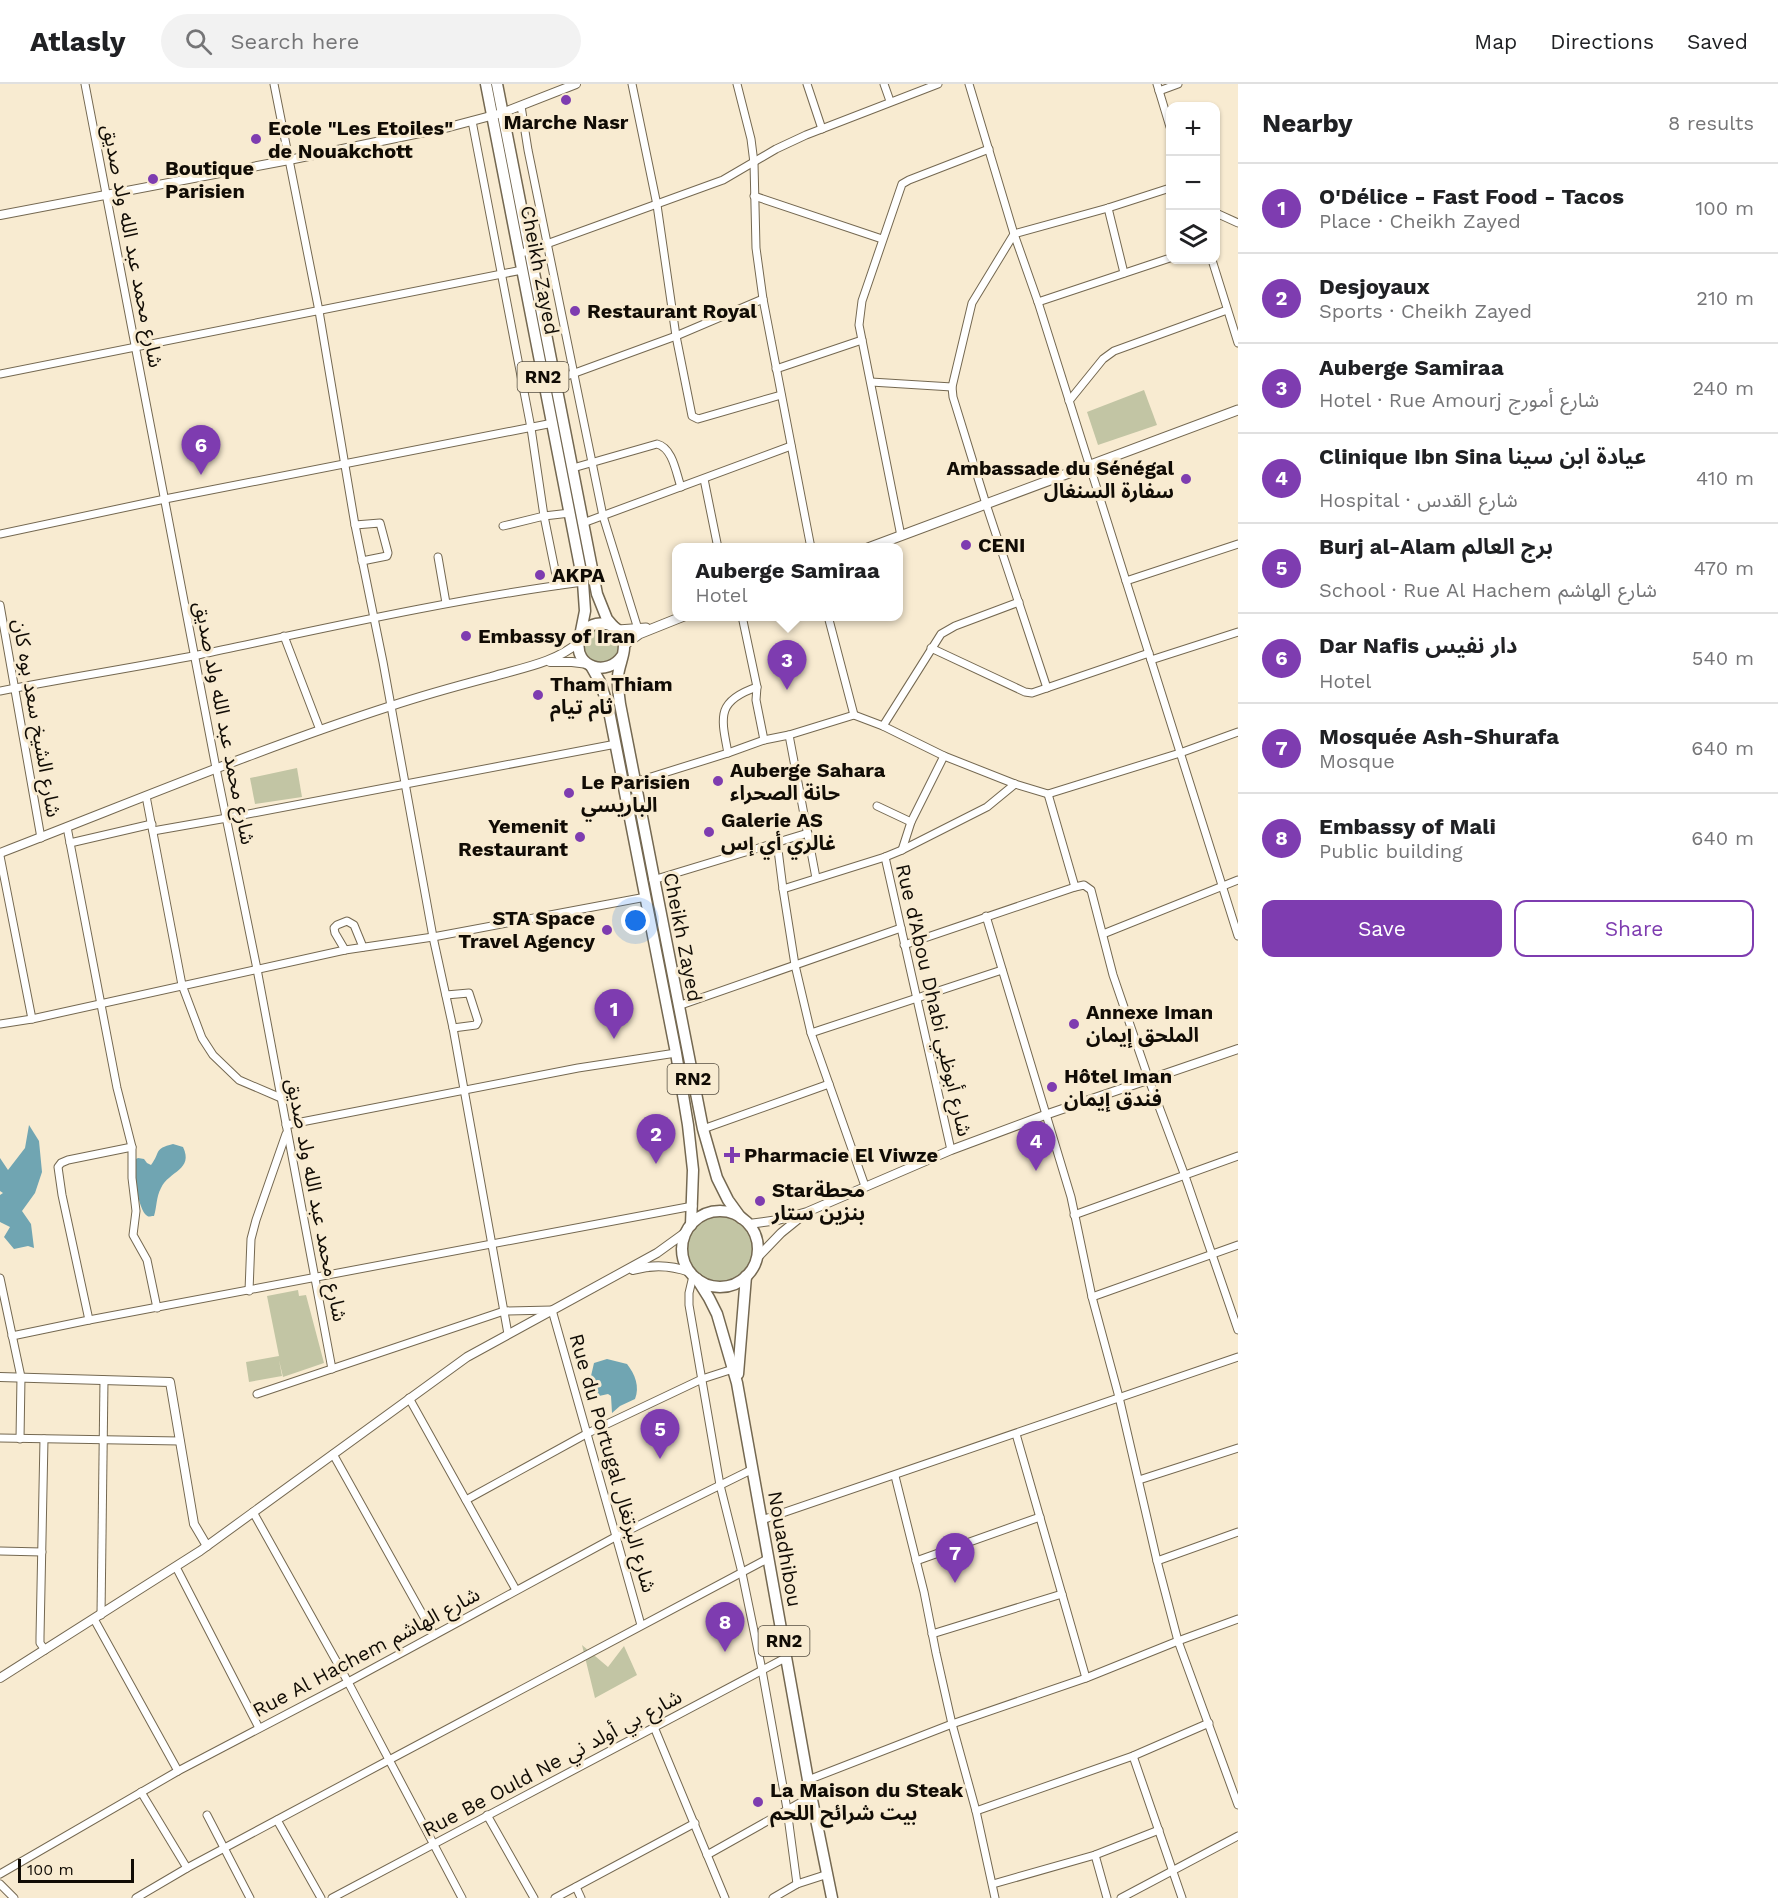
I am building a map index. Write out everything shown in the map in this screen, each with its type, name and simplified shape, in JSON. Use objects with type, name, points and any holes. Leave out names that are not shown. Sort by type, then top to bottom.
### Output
[{"type":"highway","name":"Cheikh Zayed","points":[[486,84],[498,114],[530,251],[550,382],[553,423],[583,582],[585,611],[579,641]]},
{"type":"highway","name":"Cheikh Zayed","points":[[497,84],[498,114],[522,270],[573,468],[597,594],[607,619],[616,628]]},
{"type":"highway","points":[[607,623],[616,628],[621,634],[623,650],[614,665],[597,668],[581,657],[579,641],[587,628],[593,624],[607,623]]},
{"type":"highway","name":"Cheikh Zayed","points":[[623,650],[618,676],[619,697],[704,1129],[717,1178],[728,1200],[745,1221]]},
{"type":"highway","name":"Cheikh Zayed","points":[[590,665],[604,693],[616,744],[676,1053],[693,1170],[693,1206],[688,1228]]},
{"type":"highway","points":[[715,1212],[731,1213],[745,1221],[753,1230],[758,1244],[756,1259],[746,1276],[731,1285],[722,1287],[713,1286],[693,1276],[682,1256],[682,1242],[688,1228],[704,1215],[715,1212]]},
{"type":"highway","name":"Nouadhibou","points":[[693,1276],[717,1314],[737,1383],[808,1780],[832,1898]]},
{"type":"highway","name":"Nouadhibou","points":[[737,1383],[746,1276]]},
{"type":"main road","points":[[882,543],[1238,410]]},
{"type":"main road","points":[[623,650],[639,634],[672,621]]},
{"type":"main road","points":[[616,628],[657,627]]},
{"type":"street","name":"شارع محمد عبد الله ولد صديق","points":[[85,84],[216,768],[257,969],[332,1369]]},
{"type":"street","points":[[274,84],[319,311],[355,525],[433,937],[453,1028],[507,1334]]},
{"type":"street","points":[[0,215],[449,127],[498,114],[576,84]]},
{"type":"street","points":[[632,84],[657,204],[676,336],[692,416],[696,419],[781,395]]},
{"type":"street","points":[[736,84],[751,139],[754,163],[756,248],[763,299],[810,543]]},
{"type":"street","points":[[807,84],[822,129]]},
{"type":"street","points":[[884,84],[890,101]]},
{"type":"street","points":[[519,254],[723,180],[777,149],[890,101],[938,84]]},
{"type":"street","points":[[969,84],[1014,234],[1038,302],[1238,936]]},
{"type":"street","points":[[1166,113],[1158,87],[1178,84]]},
{"type":"street","points":[[521,106],[603,516],[638,629]]},
{"type":"street","points":[[472,121],[531,428],[544,516],[558,585]]},
{"type":"street","points":[[901,536],[859,325],[861,301],[904,182],[989,149]]},
{"type":"street","points":[[1047,688],[955,408],[952,387],[972,303],[1014,234],[1166,189]]},
{"type":"street","points":[[754,196],[882,239]]},
{"type":"street","points":[[1108,208],[1124,273]]},
{"type":"street","points":[[1220,215],[1238,223]]},
{"type":"street","points":[[1038,302],[1166,259]]},
{"type":"street","points":[[1213,264],[1238,343]]},
{"type":"street","points":[[0,374],[522,270]]},
{"type":"street","points":[[550,382],[676,336],[763,299]]},
{"type":"street","points":[[1069,401],[1103,359],[1114,351],[1227,310]]},
{"type":"street","points":[[776,369],[862,340]]},
{"type":"street","points":[[871,382],[952,387]]},
{"type":"street","points":[[0,534],[165,499],[553,423]]},
{"type":"street","points":[[573,468],[657,444],[668,452],[681,487]]},
{"type":"street","points":[[584,523],[791,446]]},
{"type":"street","points":[[704,479],[717,543]]},
{"type":"street","points":[[503,526],[527,519],[570,513]]},
{"type":"street","points":[[355,525],[380,523],[388,553],[387,556],[362,561]]},
{"type":"street","points":[[1126,581],[1238,544]]},
{"type":"street","points":[[438,557],[446,603]]},
{"type":"street","points":[[0,691],[196,655],[446,603],[583,582]]},
{"type":"street","points":[[883,726],[941,634],[955,626],[1019,602]]},
{"type":"street","name":"شارع الشيخ سعد بوه كان","points":[[0,605],[40,838]]},
{"type":"street","points":[[743,621],[757,687],[756,700],[764,740]]},
{"type":"street","points":[[829,621],[854,716]]},
{"type":"street","points":[[931,648],[1025,692],[1032,693],[1238,632]]},
{"type":"street","points":[[284,636],[320,730]]},
{"type":"street","points":[[33,1019],[0,855],[216,768],[320,730],[391,706],[544,662],[571,649],[579,641]]},
{"type":"street","points":[[544,662],[572,662],[590,665]]},
{"type":"street","points":[[729,753],[723,726],[725,707],[732,699],[757,687]]},
{"type":"street","points":[[635,782],[764,740],[854,716],[883,726],[944,756],[1048,794],[1180,753],[1238,732]]},
{"type":"street","points":[[789,735],[816,878]]},
{"type":"street","points":[[70,843],[152,828],[227,818],[616,744]]},
{"type":"street","name":"Rue d'Abou Dhabi شارع أبوظبي","points":[[902,850],[911,822],[944,756]]},
{"type":"street","points":[[783,889],[902,850],[987,807],[1015,783]]},
{"type":"street","points":[[1048,794],[1075,887]]},
{"type":"street","points":[[146,796],[182,985],[202,1038],[213,1055],[239,1080],[281,1098]]},
{"type":"street","points":[[877,806],[911,822]]},
{"type":"street","points":[[67,827],[117,1088],[132,1147],[132,1178],[136,1211],[134,1235],[147,1260],[157,1308]]},
{"type":"street","points":[[654,880],[808,833]]},
{"type":"street","points":[[777,842],[795,965],[811,1033],[865,1186]]},
{"type":"street","name":"Rue d'Abou Dhabi شارع أبوظبي","points":[[885,857],[951,1150]]},
{"type":"street","points":[[1103,934],[1238,880]]},
{"type":"street","points":[[904,945],[1075,887],[1084,885],[1091,890],[1113,975],[1238,1330]]},
{"type":"street","points":[[0,1024],[33,1019],[345,950],[433,937],[646,897]]},
{"type":"street","points":[[986,916],[1071,1197],[1092,1297],[1119,1397],[1178,1641],[1238,1805]]},
{"type":"street","points":[[345,950],[334,928],[347,921],[354,925],[363,947]]},
{"type":"street","points":[[678,1006],[901,928]]},
{"type":"street","points":[[811,1033],[1002,970]]},
{"type":"street","points":[[446,995],[469,993],[478,1021],[476,1025],[453,1028]]},
{"type":"street","points":[[745,1221],[778,1220],[807,1212],[951,1150],[1238,1049]]},
{"type":"street","points":[[249,1291],[252,1239],[256,1220],[286,1128],[462,1089],[676,1053]]},
{"type":"street","points":[[704,1129],[829,1084]]},
{"type":"street","points":[[89,1320],[58,1167],[68,1160],[132,1147]]},
{"type":"street","points":[[1074,1215],[1238,1156]]},
{"type":"street","points":[[12,1336],[693,1206]]},
{"type":"street","points":[[756,1259],[780,1233],[807,1212]]},
{"type":"street","points":[[0,1678],[207,1546],[467,1357],[657,1253],[688,1228]]},
{"type":"street","points":[[1092,1297],[1238,1245]]},
{"type":"street","points":[[616,1276],[644,1267],[662,1266],[678,1268],[693,1276],[689,1305],[720,1485],[742,1573],[762,1670],[787,1809],[797,1884]]},
{"type":"street","points":[[0,1278],[21,1377],[20,1439]]},
{"type":"street","points":[[257,1394],[504,1311],[552,1310]]},
{"type":"street","name":"Rue du Portugal شارع البرتغال","points":[[552,1310],[641,1625]]},
{"type":"street","points":[[762,1520],[1238,1357]]},
{"type":"street","points":[[466,1500],[588,1433],[702,1379],[733,1369]]},
{"type":"street","points":[[0,1377],[170,1382],[194,1524],[207,1546]]},
{"type":"street","points":[[104,1380],[97,1617],[178,1771]]},
{"type":"street","points":[[409,1398],[516,1590]]},
{"type":"street","points":[[1016,1434],[1086,1677]]},
{"type":"street","points":[[0,1438],[180,1441]]},
{"type":"street","points":[[44,1439],[40,1643],[45,1650]]},
{"type":"street","points":[[1139,1480],[1238,1448]]},
{"type":"street","points":[[333,1454],[434,1635]]},
{"type":"street","name":"Rue Al Hachem شارع الهاشم","points":[[0,1874],[178,1771],[348,1683],[617,1536],[753,1468]]},
{"type":"street","points":[[895,1476],[952,1724],[976,1811],[996,1898]]},
{"type":"street","points":[[253,1512],[348,1683],[462,1898]]},
{"type":"street","points":[[916,1561],[1040,1517]]},
{"type":"street","points":[[1157,1561],[1238,1532]]},
{"type":"street","points":[[0,1551],[42,1552]]},
{"type":"street","points":[[136,1898],[187,1868],[769,1558]]},
{"type":"street","points":[[176,1567],[259,1728]]},
{"type":"street","points":[[932,1634],[1062,1594]]},
{"type":"street","points":[[808,1780],[952,1724],[1086,1677],[1238,1619]]},
{"type":"street","name":"Rue Be Ould Ne شارع بي أولد ني","points":[[332,1898],[787,1657]]},
{"type":"street","points":[[976,1811],[1133,1756],[1209,1723]]},
{"type":"street","points":[[654,1727],[725,1898]]},
{"type":"street","points":[[1133,1756],[1182,1898]]},
{"type":"street","points":[[141,1792],[187,1868]]},
{"type":"street","points":[[707,1855],[812,1796]]},
{"type":"street","points":[[207,1815],[250,1898]]},
{"type":"street","points":[[487,1815],[534,1898]]},
{"type":"street","points":[[277,1820],[321,1898]]},
{"type":"street","points":[[555,1898],[695,1823]]},
{"type":"street","points":[[993,1884],[1095,1855],[1159,1830]]},
{"type":"street","points":[[1121,1898],[1238,1836]]},
{"type":"street","points":[[1095,1855],[1107,1898]]},
{"type":"street","points":[[773,1898],[797,1884],[828,1874]]},
{"type":"street","points":[[0,1884],[14,1898]]},
{"type":"street","points":[[576,1887],[582,1898]]},
{"type":"green space","points":[[1144,390],[1157,425],[1098,445],[1087,412]]},
{"type":"green space","points":[[601,628],[614,633],[619,646],[614,659],[601,664],[588,659],[583,646],[588,633]]},
{"type":"green space","points":[[297,768],[302,797],[255,804],[250,778]]},
{"type":"green space","points":[[722,1214],[735,1217],[747,1224],[754,1236],[757,1249],[754,1262],[747,1274],[735,1281],[722,1284],[709,1281],[697,1274],[690,1262],[687,1249],[690,1236],[697,1224],[709,1217]]},
{"type":"green space","points":[[298,1290],[299,1296],[306,1295],[324,1363],[283,1377],[279,1360],[282,1376],[249,1382],[246,1362],[279,1356],[267,1296]]},
{"type":"green space","points":[[582,1645],[608,1667],[624,1646],[637,1675],[595,1698]]},
{"type":"water","points":[[29,1125],[39,1141],[42,1172],[35,1193],[22,1211],[31,1224],[34,1248],[28,1246],[14,1249],[4,1237],[10,1227],[0,1222],[0,1195],[3,1193],[0,1191],[0,1158],[8,1170],[25,1148]]},
{"type":"water","points":[[173,1144],[183,1147],[186,1155],[185,1161],[183,1166],[161,1188],[154,1216],[148,1216],[142,1210],[138,1196],[134,1160],[144,1159],[151,1165],[160,1149]]},
{"type":"water","points":[[607,1359],[627,1364],[637,1385],[635,1399],[620,1406],[612,1413],[611,1396],[596,1394],[591,1376],[594,1363]]},
{"type":"place","name":"Marche Nasr","points":[[566,100]]},
{"type":"place","name":"Ecole \"Les Etoiles\" de Nouakchott","points":[[256,139]]},
{"type":"place","name":"Boutique Parisien","points":[[153,179]]},
{"type":"place","name":"Restaurant Royal","points":[[575,311]]},
{"type":"place","name":"Dar Nafis دار نفيس","points":[[201,475]]},
{"type":"place","name":"Ambassade du Sénégal سفارة السنغال","points":[[1186,479]]},
{"type":"place","name":"CENI","points":[[966,545]]},
{"type":"place","name":"AKPA","points":[[540,575]]},
{"type":"place","name":"Embassy of Iran","points":[[466,636]]},
{"type":"place","name":"Auberge Samiraa","points":[[787,690]]},
{"type":"place","name":"Tham Thiam ثام تيام","points":[[538,695]]},
{"type":"place","name":"Auberge Sahara حانة الصحراء","points":[[718,781]]},
{"type":"place","name":"Le Parisien الباريسي","points":[[569,793]]},
{"type":"place","name":"Galerie AS غالري أي إس","points":[[709,832]]},
{"type":"place","name":"Yemenit Restaurant","points":[[580,837]]},
{"type":"place","name":"STA Space Travel Agency","points":[[607,930]]},
{"type":"place","name":"Annexe Iman الملحق إيمان","points":[[1074,1024]]},
{"type":"place","name":"O'Délice - Fast Food - Tacos","points":[[614,1039]]},
{"type":"place","name":"Hôtel Iman فندق إيمان","points":[[1052,1087]]},
{"type":"place","name":"Pharmacie El Viwze","points":[[732,1155]]},
{"type":"place","name":"Desjoyaux","points":[[656,1164]]},
{"type":"place","name":"Clinique Ibn Sina عيادة ابن سينا","points":[[1036,1171]]},
{"type":"place","name":"Starمحطة بنزين ستار","points":[[760,1201]]},
{"type":"place","name":"Burj al-Alam برج العالم","points":[[660,1459]]},
{"type":"place","name":"Mosquée Ash-Shurafa","points":[[955,1583]]},
{"type":"place","name":"Embassy of Mali","points":[[725,1652]]},
{"type":"place","name":"La Maison du Steak بيت شرائح اللحم","points":[[758,1802]]}]
